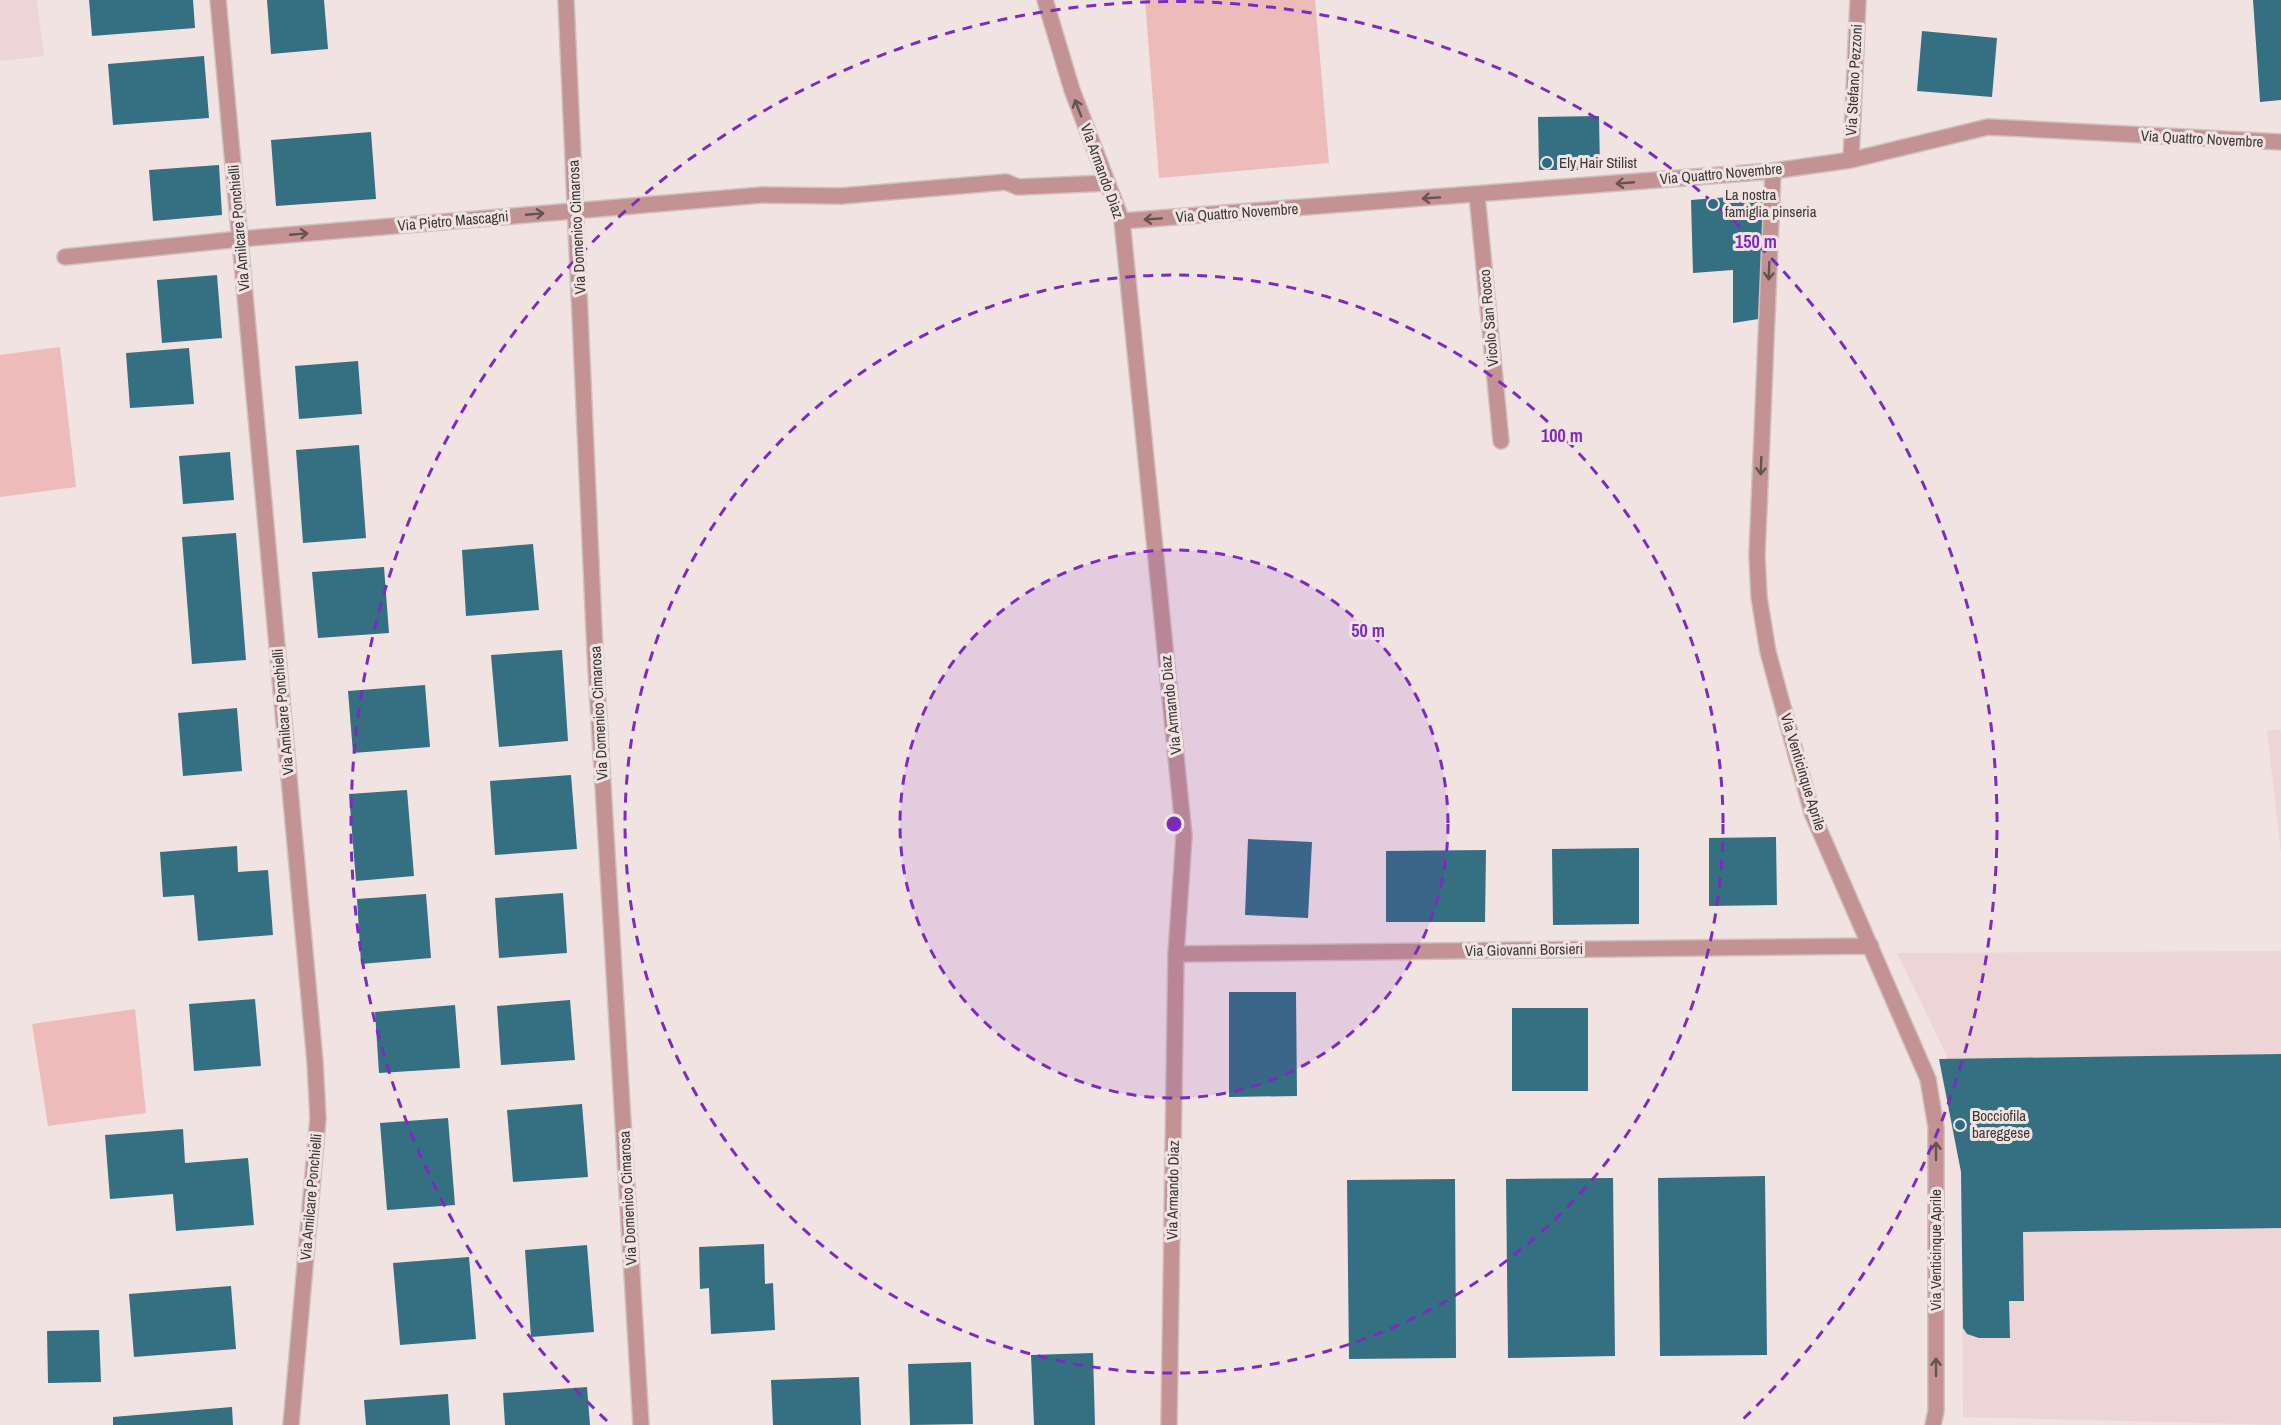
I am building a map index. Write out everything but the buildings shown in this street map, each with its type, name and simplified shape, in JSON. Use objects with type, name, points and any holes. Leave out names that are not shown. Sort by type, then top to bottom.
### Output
[{"type":"street","name":"Via Amilcare Ponchielli","points":[[218,0],[313,1038],[318,1118],[291,1425]]},
{"type":"street","name":"Via Domenico Cimarosa","points":[[566,0],[596,664],[641,1425]]},
{"type":"street","name":"Via Armando Diaz","points":[[1045,0],[1072,90],[1122,221],[1184,836],[1176,954],[1169,1425]]},
{"type":"street","name":"Via Stefano Pezzoni","points":[[1851,160],[1858,0]]},
{"type":"street","name":"Via Quattro Novembre","points":[[1122,221],[1773,171],[1851,160],[1988,127],[2281,142]]},
{"type":"street","name":"Via Venticinque Aprile","points":[[1773,171],[1757,555],[1759,597],[1768,652],[1812,813],[1928,1079],[1936,1127],[1936,1411],[1933,1425]]},
{"type":"street","name":"Via Pietro Mascagni","points":[[65,257],[240,239],[762,195],[841,196],[1006,182],[1018,187],[1107,183]]},
{"type":"street","name":"Vicolo San Rocco","points":[[1478,195],[1501,441]]},
{"type":"street","name":"Via Giovanni Borsieri","points":[[1176,954],[1871,946]]},
{"type":"shaded area","points":[[0,0],[37,0],[44,56],[0,61]]},
{"type":"shaded area","points":[[1145,0],[1315,0],[1329,163],[1159,178]]},
{"type":"shaded area","points":[[60,347],[76,487],[0,497],[0,355]]},
{"type":"shaded area","points":[[2281,729],[2281,854],[2267,731]]},
{"type":"shaded area","points":[[2281,951],[2281,1425],[1963,1417],[1961,1172],[1946,1054],[1897,953]]},
{"type":"shaded area","points":[[135,1009],[146,1113],[48,1126],[32,1024]]},
{"type":"place","name":"Ely Hair Stilist","points":[[1547,163]]},
{"type":"place","name":"La nostra famiglia pinseria","points":[[1713,204]]},
{"type":"place","name":"Bocciofila bareggese","points":[[1960,1125]]}]
